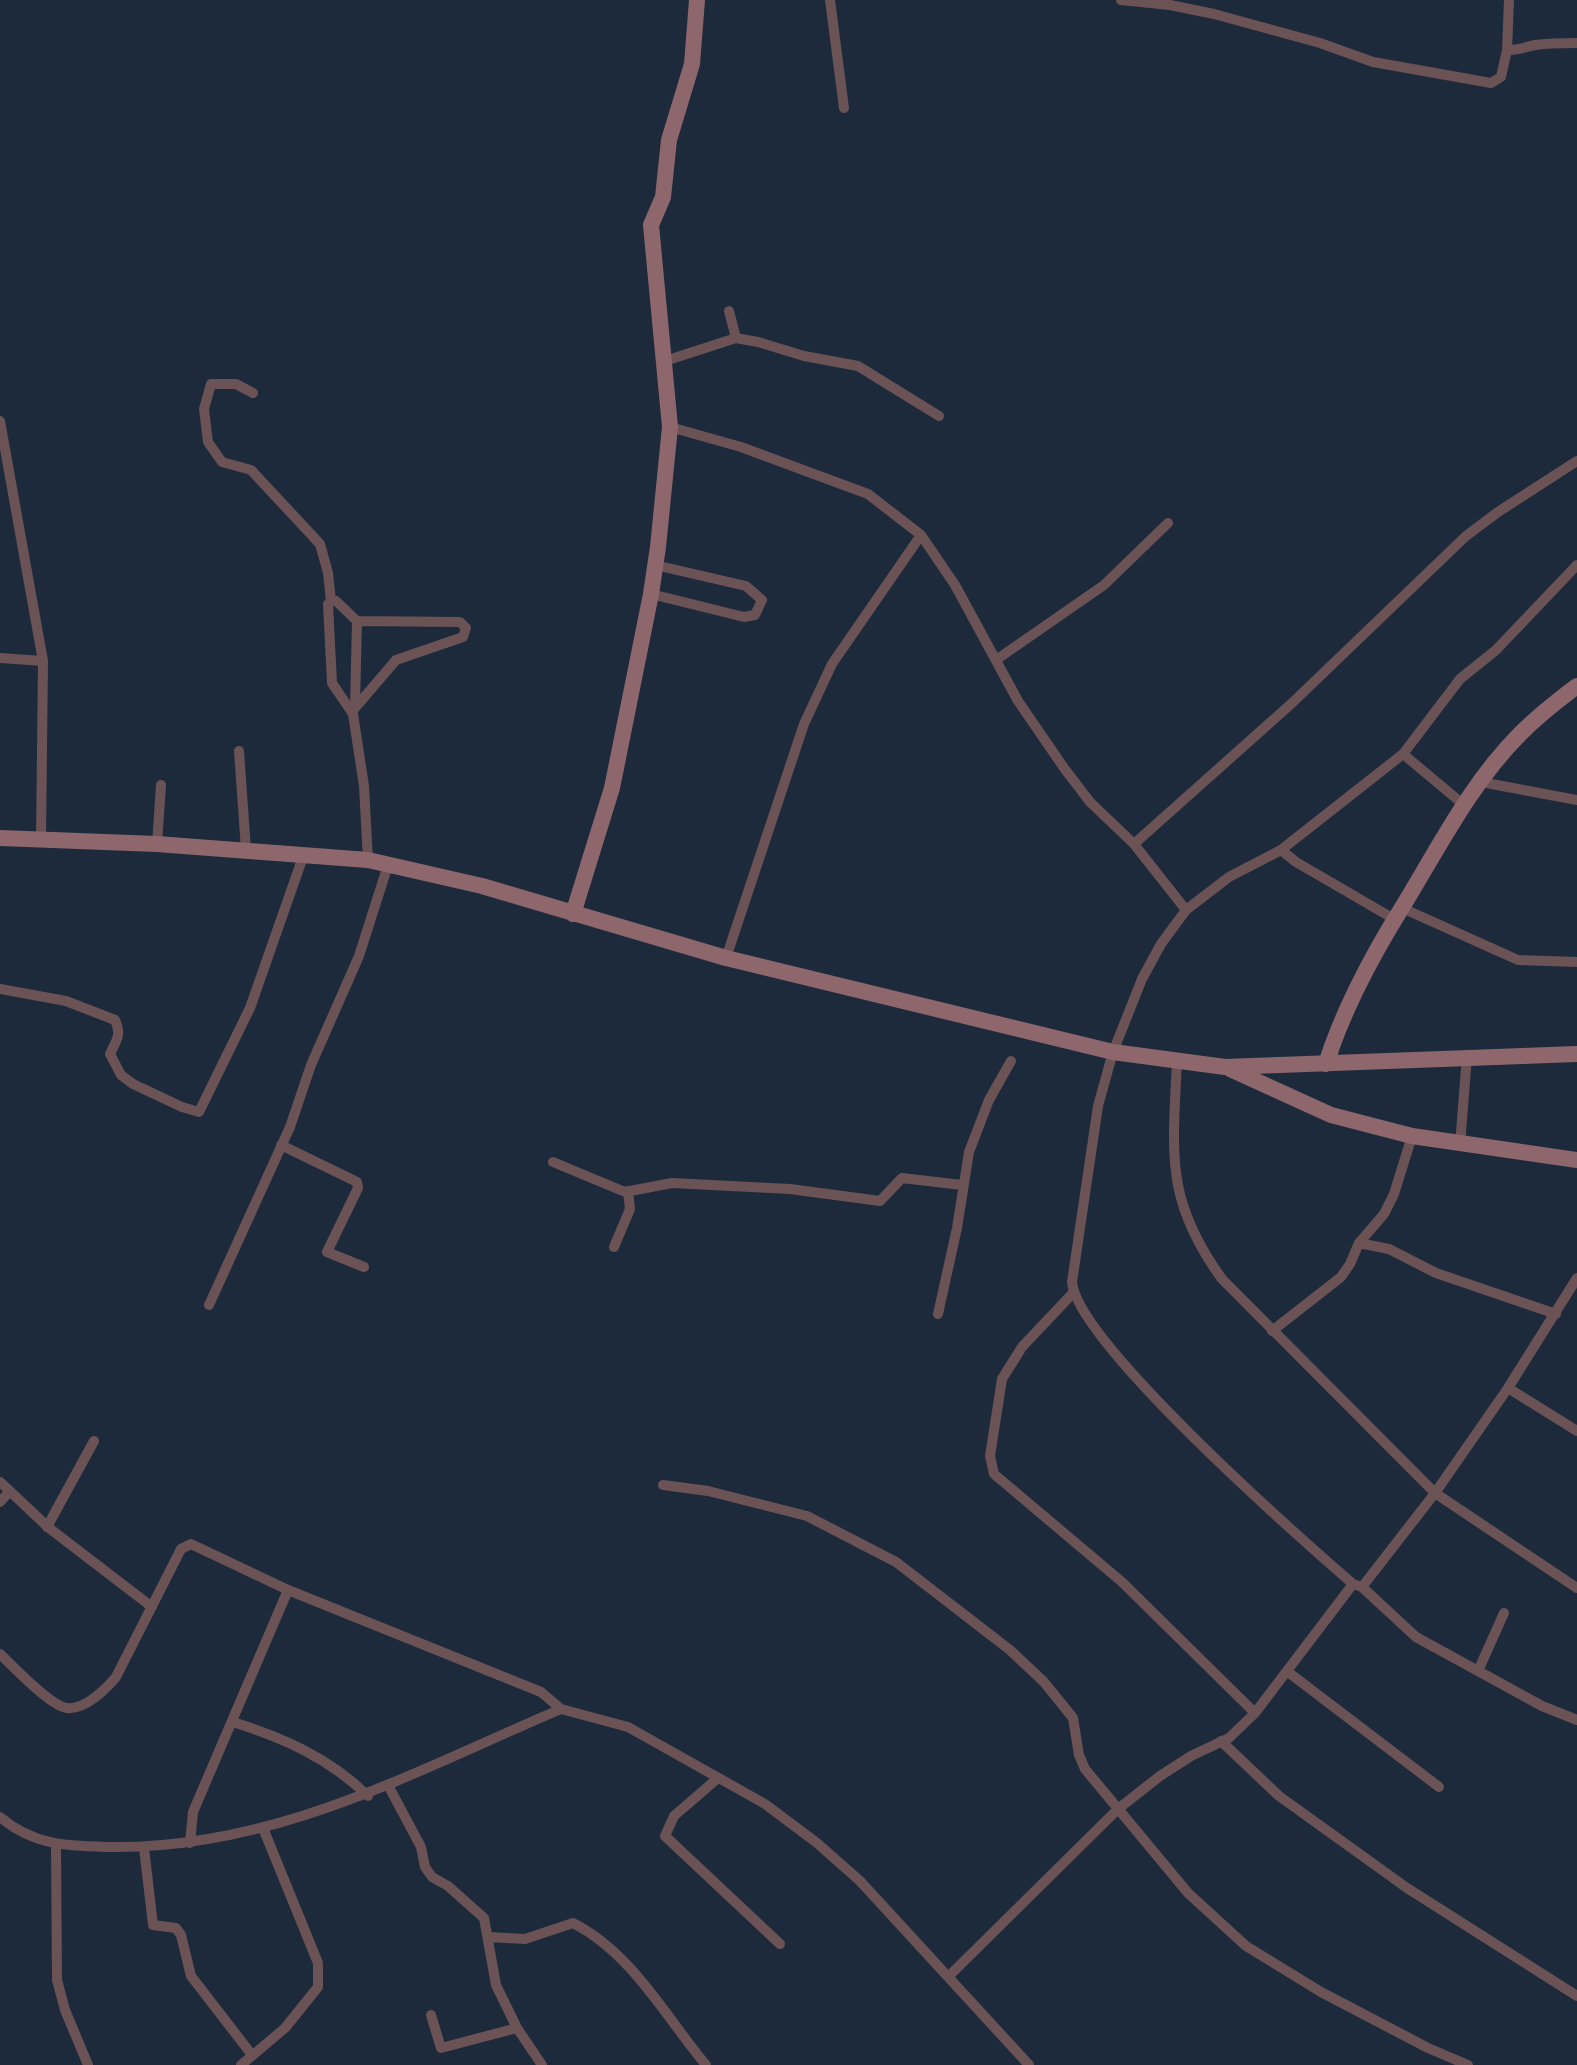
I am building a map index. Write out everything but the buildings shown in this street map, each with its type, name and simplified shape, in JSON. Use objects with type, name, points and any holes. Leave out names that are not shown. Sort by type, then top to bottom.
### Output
[{"type":"street","points":[[573,914],[612,788],[655,565],[670,427],[651,230],[663,197],[669,140],[692,64],[697,0]]},
{"type":"street","points":[[830,0],[844,108]]},
{"type":"street","points":[[1121,0],[1171,2],[1307,39],[1373,62],[1485,82],[1499,80],[1501,77],[1507,50],[1509,0]]},
{"type":"street","points":[[1507,50],[1577,43]]},
{"type":"street","points":[[729,311],[736,338]]},
{"type":"street","points":[[665,361],[736,338],[804,356],[858,366],[939,416]]},
{"type":"street","points":[[253,393],[236,384],[211,384],[204,410],[208,442],[222,462],[251,470],[320,544],[328,573],[331,601],[328,604],[332,683],[354,710]]},
{"type":"street","points":[[1,426],[43,661],[41,839]]},
{"type":"street","points":[[670,427],[741,447],[868,494],[921,535],[943,566],[996,660],[1064,768],[1090,802],[1134,844],[1186,910]]},
{"type":"street","points":[[1134,844],[1291,704],[1466,536],[1577,461]]},
{"type":"street","points":[[996,660],[1104,586],[1168,523]]},
{"type":"street","points":[[726,958],[804,724],[832,664],[921,535]]},
{"type":"street","points":[[651,594],[744,617],[755,615],[762,600],[746,586],[655,565]]},
{"type":"street","points":[[1255,1713],[1122,1582],[994,1474],[989,1456],[1002,1379],[1022,1347],[1073,1293],[1098,1106],[1113,1052],[1142,979],[1186,910],[1229,877],[1281,849],[1403,754],[1460,679],[1496,650],[1577,565]]},
{"type":"street","points":[[331,601],[336,601],[357,621],[460,622],[466,628],[463,637],[396,660],[354,710]]},
{"type":"street","points":[[357,621],[354,710],[364,786],[368,860]]},
{"type":"street","points":[[0,658],[43,661]]},
{"type":"street","points":[[1326,1064],[1335,1039],[1398,914],[1464,805],[1518,736],[1557,698],[1577,686]]},
{"type":"street","points":[[240,751],[246,850]]},
{"type":"street","points":[[1403,754],[1464,805]]},
{"type":"street","points":[[1481,782],[1577,800]]},
{"type":"street","points":[[157,844],[161,785]]},
{"type":"street","points":[[0,838],[157,844],[368,860],[482,886],[726,958],[1113,1052],[1225,1067],[1577,1054]]},
{"type":"street","points":[[1281,849],[1296,862],[1398,914],[1518,960],[1577,962]]},
{"type":"street","points":[[0,989],[57,999],[91,1009],[115,1020],[120,1029],[119,1040],[110,1054],[121,1075],[159,1097],[199,1112],[250,1009],[304,854]]},
{"type":"street","points":[[209,1305],[281,1145],[311,1065],[359,956],[388,865]]},
{"type":"street","points":[[1460,1145],[1467,1056]]},
{"type":"street","points":[[1177,1060],[1173,1164],[1179,1200],[1200,1249],[1222,1279],[1435,1493],[1577,1588]]},
{"type":"street","points":[[938,1314],[957,1228],[969,1152],[989,1100],[1011,1061]]},
{"type":"street","points":[[1225,1067],[1331,1115],[1412,1136],[1460,1145],[1577,1160]]},
{"type":"street","points":[[1272,1331],[1341,1276],[1359,1243],[1389,1204],[1403,1171],[1412,1136]]},
{"type":"street","points":[[281,1145],[357,1182],[358,1188],[327,1252],[363,1267]]},
{"type":"street","points":[[553,1162],[625,1192],[672,1183],[790,1189],[880,1201],[902,1178],[962,1185]]},
{"type":"street","points":[[614,1247],[629,1209],[628,1191]]},
{"type":"street","points":[[1359,1243],[1389,1250],[1436,1273],[1556,1314]]},
{"type":"street","points":[[950,1975],[1079,1844],[1118,1809],[1160,1776],[1228,1738],[1255,1713],[1357,1585],[1435,1493],[1508,1388],[1577,1278]]},
{"type":"street","points":[[1073,1293],[1102,1338],[1216,1462],[1284,1526],[1416,1637],[1542,1706],[1577,1720]]},
{"type":"street","points":[[1508,1388],[1577,1431]]},
{"type":"street","points":[[47,1527],[94,1441]]},
{"type":"street","points":[[0,1482],[47,1527],[152,1607]]},
{"type":"street","points":[[663,1485],[708,1491],[807,1516],[896,1562],[1000,1642],[1044,1682],[1073,1718],[1077,1747],[1085,1769],[1188,1893],[1246,1946],[1321,1992],[1468,2065]]},
{"type":"street","points":[[0,1502],[10,1491]]},
{"type":"street","points":[[0,1654],[55,1704],[68,1709],[104,1691],[116,1677],[186,1545],[191,1544],[288,1590],[541,1692],[561,1709],[628,1727],[765,1804],[817,1843],[860,1881],[950,1975],[1029,2065]]},
{"type":"street","points":[[190,1843],[193,1812],[288,1590]]},
{"type":"street","points":[[1478,1671],[1504,1613]]},
{"type":"street","points":[[1288,1672],[1439,1787]]},
{"type":"street","points":[[0,1817],[5,1827],[57,1846],[144,1848],[190,1843],[263,1828],[368,1796],[561,1709]]},
{"type":"street","points":[[233,1722],[301,1746],[336,1768],[368,1796]]},
{"type":"street","points":[[1221,1741],[1279,1796],[1396,1880],[1577,1996]]},
{"type":"street","points":[[718,1779],[674,1816],[665,1836],[780,1944]]},
{"type":"street","points":[[389,1787],[421,1847],[425,1867],[432,1877],[480,1911],[488,1926],[496,1985],[517,2028],[542,2065]]},
{"type":"street","points":[[241,2065],[285,2028],[318,1987],[318,1963],[263,1828]]},
{"type":"street","points":[[57,1846],[57,1980],[88,2065]]},
{"type":"street","points":[[144,1848],[153,1925],[176,1928],[181,1935],[191,1976],[252,2055]]},
{"type":"street","points":[[489,1937],[525,1939],[573,1923],[586,1930],[639,1975],[706,2065]]},
{"type":"street","points":[[431,2015],[441,2048],[517,2028]]}]
